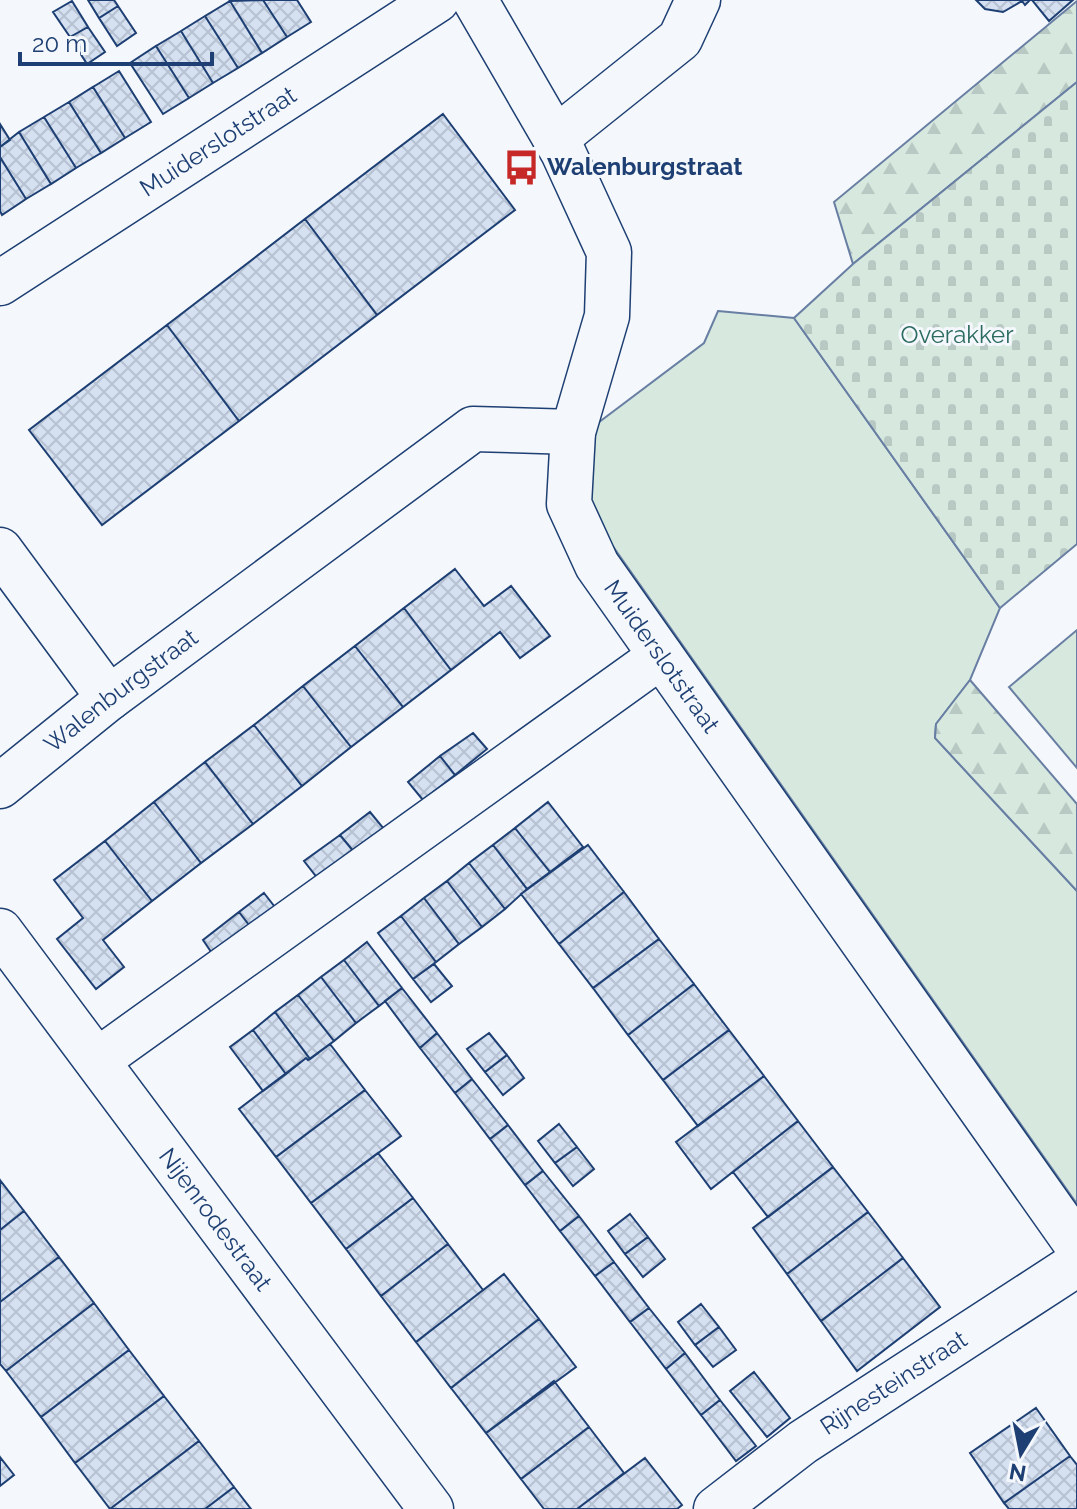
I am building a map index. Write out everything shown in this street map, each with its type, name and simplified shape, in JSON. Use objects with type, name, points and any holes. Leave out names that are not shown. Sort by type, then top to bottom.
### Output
[{"type":"street","name":"Muiderslotstraat","points":[[0,283],[437,0]]},
{"type":"street","name":"Muiderslotstraat","points":[[475,0],[555,139],[609,252],[607,316],[573,432],[569,504],[597,565],[1077,1245]]},
{"type":"street","points":[[555,139],[680,39],[698,0]]},
{"type":"street","name":"Walenburgstraat","points":[[0,786],[109,698],[473,429],[573,432]]},
{"type":"street","points":[[0,550],[109,698]]},
{"type":"street","points":[[98,1060],[661,656]]},
{"type":"street","name":"Nijenrodestraat","points":[[0,931],[431,1509]]},
{"type":"street","name":"Rijnesteinstraat","points":[[716,1509],[803,1442],[1077,1264]]},
{"type":"green space","points":[[1077,1],[1077,82],[853,264],[834,202]]},
{"type":"green space","name":"Overakker","points":[[1077,82],[1077,544],[1000,608],[794,318],[853,264]]},
{"type":"green space","points":[[718,311],[794,318],[1000,608],[970,680],[936,724],[935,738],[1077,891],[1077,1204],[571,487],[574,441],[704,343]]},
{"type":"green space","points":[[1077,630],[1077,768],[1009,687]]},
{"type":"green space","points":[[970,680],[1077,804],[1077,891],[935,738],[936,724]]},
{"type":"building","points":[[88,0],[114,0],[118,6],[99,18]]},
{"type":"building","points":[[263,0],[297,0],[311,22],[287,37]]},
{"type":"building","points":[[263,0],[287,37],[262,53],[230,1]]},
{"type":"building","points":[[976,0],[1030,0],[1025,5],[1022,1],[1003,12],[985,9]]},
{"type":"building","points":[[1032,0],[1073,0],[1049,21]]},
{"type":"building","points":[[72,1],[88,27],[70,37],[53,12]]},
{"type":"building","points":[[230,1],[262,53],[238,68],[205,16]]},
{"type":"building","points":[[118,6],[136,33],[117,46],[99,18]]},
{"type":"building","points":[[205,16],[238,68],[213,83],[181,31]]},
{"type":"building","points":[[88,27],[105,52],[87,64],[70,37]]},
{"type":"building","points":[[181,31],[213,83],[189,98],[156,46]]},
{"type":"building","points":[[156,46],[189,98],[163,114],[130,63]]},
{"type":"building","points":[[119,71],[151,122],[125,138],[93,87]]},
{"type":"building","points":[[93,87],[125,138],[101,153],[69,102]]},
{"type":"building","points":[[69,102],[101,153],[76,168],[44,117]]},
{"type":"building","points":[[443,114],[515,210],[377,315],[305,219]]},
{"type":"building","points":[[44,117],[76,168],[51,184],[19,132]]},
{"type":"building","points":[[0,124],[10,140],[0,147]]},
{"type":"building","points":[[19,132],[51,184],[26,199],[0,157],[0,147]]},
{"type":"building","points":[[0,157],[26,199],[2,215],[0,211]]},
{"type":"building","points":[[305,219],[377,315],[239,421],[167,325]]},
{"type":"building","points":[[167,325],[239,421],[102,525],[29,430]]},
{"type":"building","points":[[455,569],[484,606],[511,586],[550,636],[520,658],[500,632],[451,670],[404,608]]},
{"type":"building","points":[[404,608],[451,670],[403,707],[355,646]]},
{"type":"building","points":[[355,646],[403,707],[351,747],[303,686]]},
{"type":"building","points":[[303,686],[351,747],[302,786],[254,725]]},
{"type":"building","points":[[254,725],[302,786],[253,824],[205,762]]},
{"type":"building","points":[[473,733],[487,749],[455,775],[440,756]]},
{"type":"building","points":[[440,756],[455,775],[423,800],[408,782]]},
{"type":"building","points":[[205,762],[253,824],[201,863],[154,802]]},
{"type":"building","points":[[154,802],[201,863],[152,901],[105,841]]},
{"type":"building","points":[[548,802],[583,847],[550,872],[515,828]]},
{"type":"building","points":[[370,812],[384,829],[354,852],[340,835]]},
{"type":"building","points":[[515,828],[550,872],[527,889],[493,845]]},
{"type":"building","points":[[340,835],[354,852],[319,880],[304,861]]},
{"type":"building","points":[[105,841],[152,901],[103,940],[124,967],[96,989],[57,939],[83,918],[54,880]]},
{"type":"building","points":[[493,845],[527,889],[505,909],[469,863]]},
{"type":"building","points":[[588,845],[624,892],[559,944],[521,894]]},
{"type":"building","points":[[469,863],[505,909],[482,927],[447,881]]},
{"type":"building","points":[[447,881],[482,927],[459,944],[424,898]]},
{"type":"building","points":[[624,892],[659,939],[593,988],[559,944]]},
{"type":"building","points":[[264,893],[278,911],[253,930],[239,912]]},
{"type":"building","points":[[424,898],[459,944],[436,962],[401,916]]},
{"type":"building","points":[[239,912],[253,930],[216,959],[203,940]]},
{"type":"building","points":[[401,916],[436,962],[413,979],[378,933]]},
{"type":"building","points":[[659,939],[694,984],[628,1035],[593,988]]},
{"type":"building","points":[[367,942],[402,988],[379,1006],[344,960]]},
{"type":"building","points":[[344,960],[379,1006],[356,1023],[321,977]]},
{"type":"building","points":[[434,964],[452,986],[431,1002],[413,979]]},
{"type":"building","points":[[321,977],[356,1023],[334,1041],[298,995]]},
{"type":"building","points":[[694,984],[729,1030],[663,1080],[628,1035]]},
{"type":"building","points":[[402,988],[437,1033],[420,1048],[385,1001]]},
{"type":"building","points":[[298,995],[334,1041],[310,1059],[275,1012]]},
{"type":"building","points":[[275,1012],[310,1059],[306,1058],[286,1074],[253,1030]]},
{"type":"building","points":[[253,1030],[286,1074],[263,1091],[230,1047]]},
{"type":"building","points":[[729,1030],[764,1076],[698,1126],[663,1080]]},
{"type":"building","points":[[437,1033],[472,1079],[455,1093],[420,1048]]},
{"type":"building","points":[[489,1033],[507,1055],[485,1072],[467,1049]]},
{"type":"building","points":[[330,1044],[365,1090],[276,1157],[239,1109],[306,1058],[308,1060]]},
{"type":"building","points":[[507,1055],[524,1078],[503,1095],[485,1072]]},
{"type":"building","points":[[764,1076],[798,1121],[711,1189],[676,1142]]},
{"type":"building","points":[[472,1079],[508,1125],[490,1139],[455,1093]]},
{"type":"building","points":[[365,1090],[401,1136],[311,1203],[276,1157]]},
{"type":"building","points":[[798,1121],[833,1167],[768,1217],[733,1172]]},
{"type":"building","points":[[559,1124],[577,1147],[555,1163],[538,1141]]},
{"type":"building","points":[[508,1125],[543,1171],[525,1185],[490,1139]]},
{"type":"building","points":[[577,1147],[594,1169],[573,1186],[555,1163]]},
{"type":"building","points":[[378,1153],[413,1198],[346,1249],[311,1203]]},
{"type":"building","points":[[833,1167],[868,1212],[787,1274],[753,1228]]},
{"type":"building","points":[[543,1171],[579,1216],[560,1231],[525,1185]]},
{"type":"building","points":[[0,1180],[24,1211],[0,1230]]},
{"type":"building","points":[[413,1198],[448,1244],[381,1296],[346,1249]]},
{"type":"building","points":[[24,1211],[59,1257],[0,1302],[0,1230]]},
{"type":"building","points":[[868,1212],[903,1258],[821,1321],[787,1274]]},
{"type":"building","points":[[630,1214],[648,1237],[625,1254],[608,1231]]},
{"type":"building","points":[[579,1216],[614,1262],[595,1276],[560,1231]]},
{"type":"building","points":[[648,1237],[665,1259],[643,1277],[625,1254]]},
{"type":"building","points":[[448,1244],[483,1290],[416,1342],[381,1296]]},
{"type":"building","points":[[59,1257],[94,1303],[6,1371],[0,1364],[0,1302]]},
{"type":"building","points":[[903,1258],[940,1307],[857,1371],[821,1321]]},
{"type":"building","points":[[614,1262],[649,1308],[630,1322],[595,1276]]},
{"type":"building","points":[[504,1274],[539,1319],[451,1388],[416,1342]]},
{"type":"building","points":[[94,1303],[129,1350],[41,1417],[6,1371]]},
{"type":"building","points":[[701,1304],[719,1327],[695,1345],[678,1322]]},
{"type":"building","points":[[649,1308],[685,1353],[666,1369],[630,1322]]},
{"type":"building","points":[[539,1319],[576,1367],[486,1433],[451,1388]]},
{"type":"building","points":[[719,1327],[736,1350],[713,1367],[695,1345]]},
{"type":"building","points":[[129,1350],[164,1396],[75,1463],[41,1417]]},
{"type":"building","points":[[685,1353],[720,1400],[701,1415],[666,1369]]},
{"type":"building","points":[[754,1372],[790,1418],[767,1437],[730,1391]]},
{"type":"building","points":[[554,1381],[589,1427],[521,1479],[486,1433]]},
{"type":"building","points":[[164,1396],[199,1441],[110,1509],[75,1463]]},
{"type":"building","points":[[720,1400],[756,1446],[736,1461],[701,1415]]},
{"type":"building","points":[[1036,1408],[1070,1456],[1004,1503],[970,1453]]},
{"type":"building","points":[[589,1427],[624,1473],[577,1509],[544,1509],[521,1479]]},
{"type":"building","points":[[199,1441],[234,1487],[205,1509],[110,1509]]},
{"type":"building","points":[[1070,1456],[1077,1465],[1077,1509],[1009,1509],[1004,1503]]},
{"type":"building","points":[[0,1457],[14,1475],[0,1486]]},
{"type":"building","points":[[645,1458],[682,1505],[677,1509],[577,1509]]},
{"type":"building","points":[[234,1487],[251,1509],[205,1509]]},
{"type":"place","name":"Walenburgstraat","points":[[521,167]]}]
